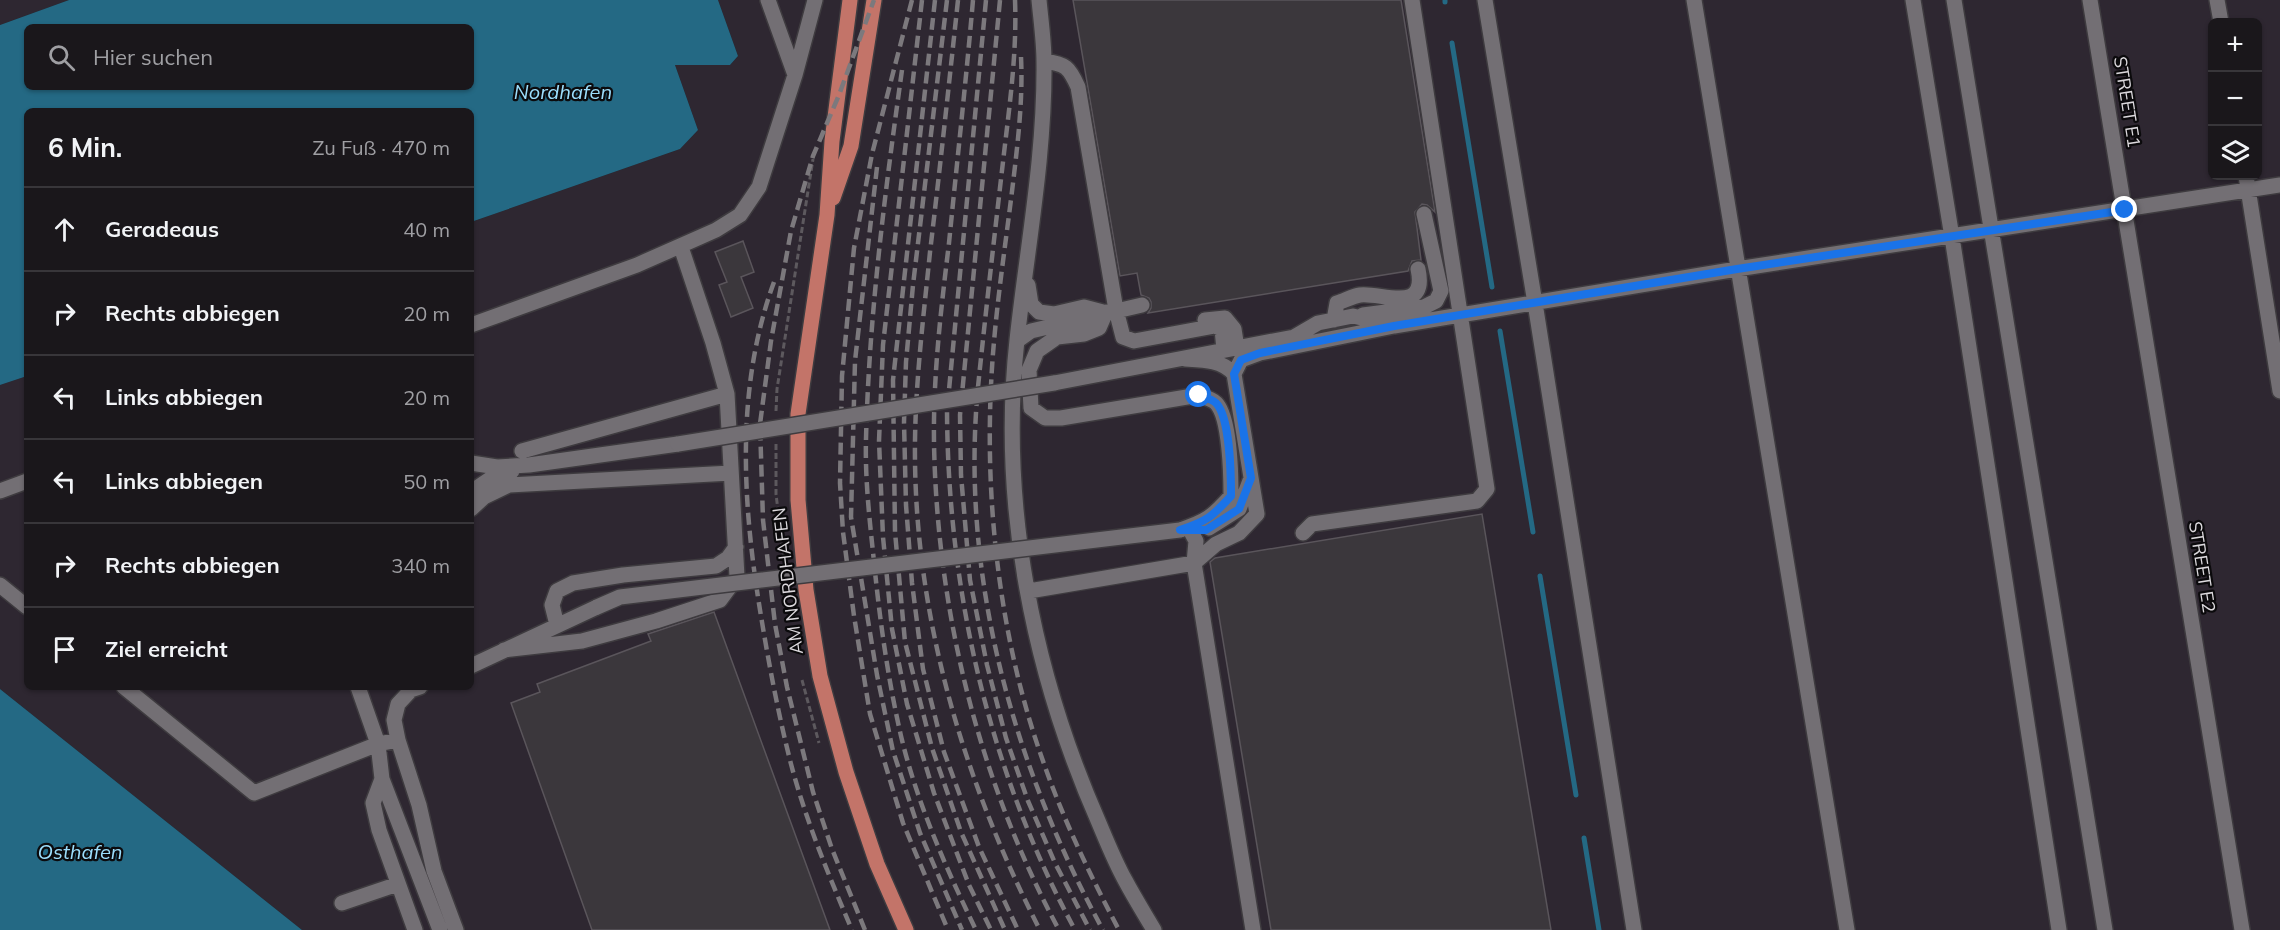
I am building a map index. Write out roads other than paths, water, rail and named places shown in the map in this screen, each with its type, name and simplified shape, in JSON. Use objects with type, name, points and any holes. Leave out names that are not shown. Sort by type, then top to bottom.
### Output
[{"type":"main road","name":"AM NORDHAFEN","points":[[850,0],[832,141],[827,215],[798,414],[798,500],[806,590],[820,676],[846,772],[877,864],[906,930]]},
{"type":"main road","name":"AM NORDHAFEN","points":[[827,215],[851,146],[874,0]]},
{"type":"lane","points":[[768,0],[795,75]]},
{"type":"lane","points":[[474,324],[681,247],[740,215],[759,187],[811,21],[814,0]]},
{"type":"lane","points":[[1039,0],[1044,61],[1037,185],[1017,341],[1012,420],[1016,521],[1035,626],[1057,716],[1088,798],[1124,879],[1154,930]]},
{"type":"lane","points":[[1303,533],[1311,524],[1477,501],[1487,489],[1462,314],[1412,0]]},
{"type":"lane","points":[[1485,0],[1634,930]]},
{"type":"lane","points":[[1694,0],[1847,930]]},
{"type":"lane","points":[[1913,0],[2059,930]]},
{"type":"lane","points":[[1954,0],[2105,930]]},
{"type":"lane","name":"STREET E1","points":[[2090,0],[2125,210]]},
{"type":"lane","points":[[2217,0],[2220,18]]},
{"type":"lane","points":[[1044,61],[1059,63],[1071,70],[1078,87],[1111,311],[1100,328],[1084,334],[1057,337],[1037,351],[1029,370],[1031,408],[1045,418],[1061,418],[1199,395],[1216,403],[1223,417],[1231,461],[1231,496],[1214,515],[1185,530]]},
{"type":"lane","points":[[2247,183],[2280,391]]},
{"type":"lane","points":[[1234,374],[1241,360],[1260,353],[1394,326],[1737,269],[2125,210],[2247,183],[2280,185]]},
{"type":"lane","name":"STREET E2","points":[[2125,210],[2242,930]]},
{"type":"lane","points":[[474,490],[526,458],[678,444],[1156,365],[1294,338],[1317,323],[1353,316],[1424,308],[1436,301],[1441,291],[1424,213]]},
{"type":"lane","points":[[504,650],[582,641],[656,621],[720,600],[737,577],[727,394],[713,343],[681,247]]},
{"type":"lane","points":[[1334,320],[1337,303],[1360,295],[1400,300],[1414,294],[1421,282],[1418,269]]},
{"type":"lane","points":[[1026,276],[1031,304],[1039,312],[1054,314],[1084,307],[1111,311],[1132,330],[1147,332],[1225,318],[1234,329],[1231,349]]},
{"type":"lane","points":[[1017,341],[1031,331],[1142,305]]},
{"type":"lane","points":[[1353,316],[1394,326]]},
{"type":"lane","points":[[1029,591],[1194,563],[1216,544],[1239,533],[1257,514],[1234,374],[1228,367],[1212,361],[1185,359]]},
{"type":"lane","points":[[474,464],[497,468],[727,394]]},
{"type":"lane","points":[[474,506],[484,497],[509,485],[731,473]]},
{"type":"lane","points":[[474,665],[620,597],[1185,530],[1206,530],[1239,509],[1251,478]]},
{"type":"lane","points":[[0,491],[24,482]]},
{"type":"lane","points":[[1185,530],[1196,541],[1194,563],[1253,930]]},
{"type":"lane","points":[[557,625],[552,605],[556,591],[573,583],[623,575],[716,566],[728,558],[736,547]]},
{"type":"lane","points":[[0,585],[24,605]]},
{"type":"lane","points":[[128,690],[254,793],[378,744],[398,740]]},
{"type":"lane","points":[[359,690],[378,744],[382,779],[440,930]]},
{"type":"lane","points":[[411,690],[398,704],[394,720],[398,740],[419,805],[434,871],[456,930]]},
{"type":"lane","points":[[382,779],[373,803],[415,930]]},
{"type":"lane","points":[[342,903],[398,884]]},
{"type":"water","name":"Nordhafen","points":[[69,0],[718,0],[738,56],[730,65],[675,65],[698,130],[680,149],[474,221],[474,108],[24,108],[24,377],[0,385],[0,25]]},
{"type":"water","name":"Osthafen","points":[[0,689],[302,930],[0,930]]},
{"type":"waterway","points":[[1452,43],[1492,287]]},
{"type":"waterway","points":[[1500,331],[1533,532]]},
{"type":"waterway","points":[[1540,576],[1576,795]]},
{"type":"waterway","points":[[1584,838],[1599,930]]},
{"type":"railway","points":[[865,930],[832,849],[813,792],[787,687],[775,624],[763,520],[760,424],[771,341],[791,231],[813,156],[839,95],[874,0]]},
{"type":"railway","points":[[912,0],[872,154],[854,248],[842,376],[840,483],[843,532],[870,714],[903,823],[948,930]]},
{"type":"railway","points":[[922,0],[883,345],[879,441],[883,537],[892,629],[907,704],[934,793],[969,885],[991,930]]},
{"type":"railway","points":[[935,0],[893,380],[895,532],[905,642],[932,748],[961,832],[1005,930]]},
{"type":"railway","points":[[947,0],[906,362],[904,422],[906,505],[912,583],[923,669],[944,752],[979,847],[1018,930]]},
{"type":"railway","points":[[958,0],[917,383],[915,462],[918,523],[925,584],[950,703],[968,762],[990,819],[1013,875],[1040,930]]},
{"type":"railway","points":[[973,0],[936,368],[934,443],[937,506],[954,632],[985,755],[1006,815],[1059,930]]},
{"type":"railway","points":[[986,0],[947,411],[949,479],[955,546],[965,613],[979,679],[997,744],[1019,807],[1045,869],[1075,930]]},
{"type":"railway","points":[[1000,0],[960,415],[961,475],[970,580],[987,665],[1006,738],[1028,801],[1055,863],[1090,930]]},
{"type":"railway","points":[[1015,0],[1012,76],[978,387],[975,458],[977,528],[986,598],[1000,668],[1019,736],[1043,802],[1071,867],[1103,930]]},
{"type":"railway","points":[[1021,57],[1018,136],[992,361],[991,480],[999,576],[1016,670],[1043,761],[1078,847],[1119,930]]},
{"type":"railway","points":[[902,70],[884,208],[870,347],[866,439],[869,510],[884,644],[901,736],[915,786],[933,835],[976,930]]},
{"type":"railway","points":[[877,167],[855,361],[851,517],[877,675],[893,751],[920,833],[962,930]]},
{"type":"railway","points":[[774,282],[761,323],[748,408],[747,494],[755,580],[768,658],[791,764],[811,827],[852,930]]}]
